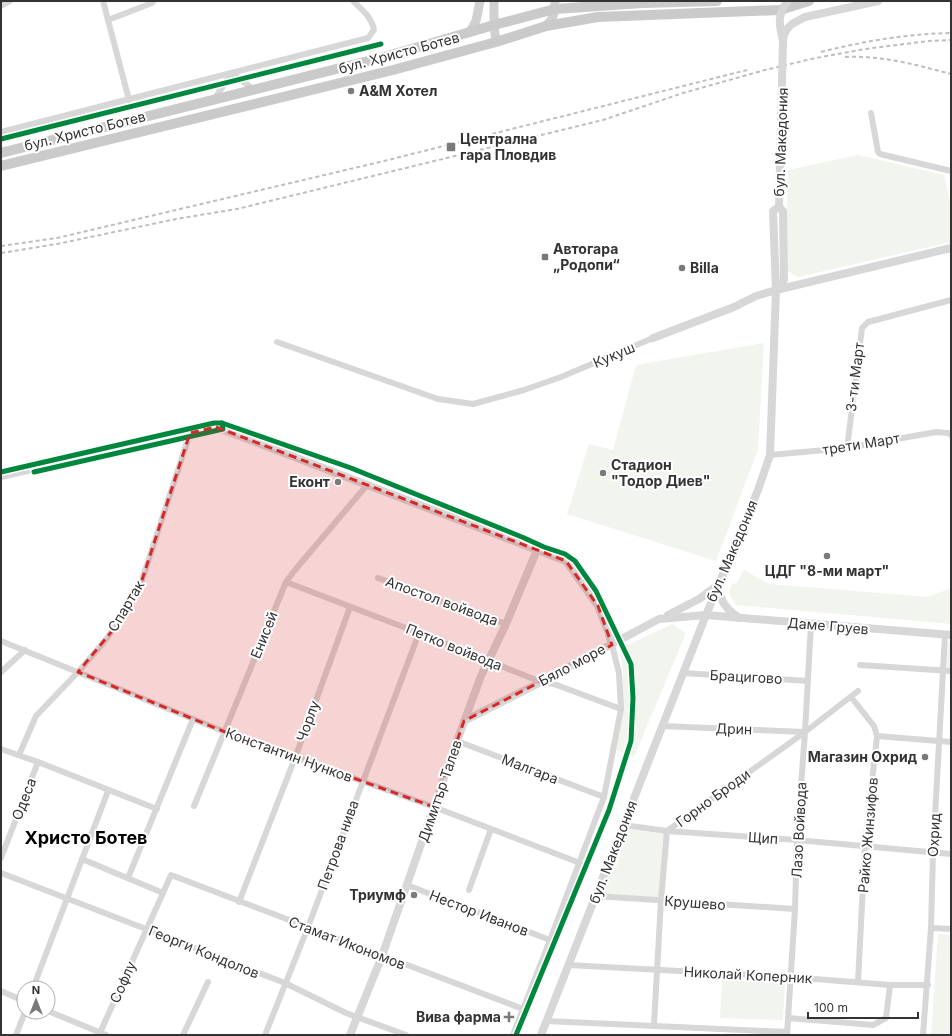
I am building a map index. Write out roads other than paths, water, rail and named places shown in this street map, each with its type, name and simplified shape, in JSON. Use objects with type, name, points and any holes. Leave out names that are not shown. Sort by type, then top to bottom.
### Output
[{"type":"main road","points":[[470,32],[476,21],[480,1]]},
{"type":"main road","points":[[494,1],[496,42]]},
{"type":"main road","name":"бул. Христо Ботев","points":[[1,153],[215,98],[384,57],[494,25],[555,5],[717,1]]},
{"type":"main road","name":"бул. Христо Ботев","points":[[1,166],[393,70],[496,42],[546,26],[598,17],[780,10],[809,1]]},
{"type":"main road","points":[[546,26],[551,22],[555,5]]},
{"type":"street","points":[[1,6],[10,1]]},
{"type":"street","points":[[103,1],[128,100]]},
{"type":"street","points":[[108,20],[154,1]]},
{"type":"street","name":"бул. Христо Ботев","points":[[1,132],[368,38],[374,30],[371,19],[353,1]]},
{"type":"street","name":"бул. Македония","points":[[783,41],[779,28],[779,19],[780,14],[788,1]]},
{"type":"street","name":"бул. Македония","points":[[541,1035],[706,615],[758,490],[770,455],[776,290],[773,211],[779,207],[784,34],[788,28],[805,17],[878,1]]},
{"type":"street","points":[[215,98],[232,73],[253,89]]},
{"type":"street","points":[[871,113],[878,152],[880,154],[951,171]]},
{"type":"street","name":"Кукуш","points":[[277,342],[438,399],[473,404],[524,390],[561,377],[653,338],[734,307],[756,296],[951,248]]},
{"type":"street","name":"3-ти Март","points":[[847,448],[862,328],[868,322],[951,300]]},
{"type":"street","points":[[1,476],[216,427],[566,561],[598,606],[612,645]]},
{"type":"street","name":"трети Март","points":[[770,455],[847,448],[936,432],[948,433],[951,435]]},
{"type":"street","name":"Спартак","points":[[19,755],[36,716],[78,672],[112,630],[132,593],[141,583],[190,433]]},
{"type":"street","name":"Енисей","points":[[194,806],[286,582],[294,570],[367,485]]},
{"type":"street","name":"Димитър Талев","points":[[350,1035],[382,956],[464,720],[487,661],[506,624],[537,550]]},
{"type":"street","name":"Апостол войвода","points":[[378,578],[506,624]]},
{"type":"street","name":"Петко войвода","points":[[286,582],[541,682],[554,684],[622,709]]},
{"type":"street","points":[[659,619],[690,605],[718,585],[722,601],[726,607],[739,618]]},
{"type":"street","name":"Чорлу","points":[[240,902],[350,606]]},
{"type":"street","name":"Бяло море","points":[[464,720],[541,682],[659,619],[706,615]]},
{"type":"street","name":"Даме Груев","points":[[706,615],[948,635]]},
{"type":"street","name":"Лазо Войвода","points":[[787,1033],[795,909],[797,840],[811,624]]},
{"type":"street","name":"Петрова нива","points":[[265,1035],[308,927],[419,633]]},
{"type":"street","name":"Охрид","points":[[923,1035],[928,985],[939,741],[948,635]]},
{"type":"street","name":"Константин Нунков","points":[[1,641],[225,732],[434,807],[580,863]]},
{"type":"street","name":"бул. Македония","points":[[513,1035],[604,797],[622,709],[619,672],[612,645]]},
{"type":"street","points":[[1,672],[25,650]]},
{"type":"street","points":[[860,665],[951,671]]},
{"type":"street","name":"Брацигово","points":[[684,673],[808,681]]},
{"type":"street","name":"Горно Броди","points":[[654,1025],[661,900],[667,831],[805,732],[858,691]]},
{"type":"street","points":[[851,697],[874,726],[877,736],[951,742]]},
{"type":"street","points":[[128,878],[193,719]]},
{"type":"street","name":"Дрин","points":[[662,726],[805,732]]},
{"type":"street","name":"Райко Жинзифов","points":[[858,982],[865,846],[877,736]]},
{"type":"street","name":"Малгара","points":[[457,741],[604,797]]},
{"type":"street","points":[[1,749],[157,809]]},
{"type":"street","name":"Одеса","points":[[1,858],[38,762]]},
{"type":"street","points":[[37,980],[108,790]]},
{"type":"street","name":"Щип","points":[[623,825],[667,831],[797,840],[951,854]]},
{"type":"street","points":[[469,890],[491,829]]},
{"type":"street","points":[[82,859],[163,893]]},
{"type":"street","name":"Георги Кондолов","points":[[1,873],[285,984],[346,1013],[406,1035]]},
{"type":"street","name":"Стамат Икономов","points":[[171,875],[523,1009]]},
{"type":"street","name":"Софлу","points":[[102,1034],[146,929],[171,875]]},
{"type":"street","name":"Нестор Иванов","points":[[407,885],[550,940]]},
{"type":"street","name":"Крушево","points":[[595,896],[795,909]]},
{"type":"street","points":[[931,928],[951,929]]},
{"type":"street","name":"Николай Коперник","points":[[568,965],[790,977],[890,985],[928,985]]},
{"type":"street","points":[[183,1035],[208,982]]},
{"type":"street","points":[[788,1018],[873,1025],[886,1018],[890,985]]},
{"type":"street","points":[[1,991],[16,998]]},
{"type":"street","points":[[56,1014],[102,1034]]},
{"type":"street","points":[[16,1035],[22,1020]]},
{"type":"street","points":[[546,1021],[654,1025],[787,1033]]},
{"type":"railway","points":[[821,52],[886,39],[951,33]]},
{"type":"railway","points":[[1,253],[57,244],[176,219],[237,209],[603,120],[683,93],[811,59],[865,49],[928,41],[951,40]]},
{"type":"railway","points":[[845,57],[885,59],[951,74]]},
{"type":"railway","points":[[1,246],[57,238],[384,161],[747,70]]},
{"type":"place","name":"A&M Хотел","points":[[351,91]]},
{"type":"place","name":"Централна гара Пловдив","points":[[451,147]]},
{"type":"place","name":"Автогара „Родопи“","points":[[545,257]]},
{"type":"place","name":"Billa","points":[[682,268]]},
{"type":"place","name":"Стадион \"Тодор Диев\"","points":[[603,473]]},
{"type":"place","name":"Еконт","points":[[338,482]]},
{"type":"place","name":"ЦДГ \"8-ми март\"","points":[[827,556]]},
{"type":"place","name":"Магазин Охрид","points":[[925,757]]},
{"type":"place","name":"Триумф","points":[[414,895]]},
{"type":"place","name":"Вива фарма","points":[[509,1017]]},
{"type":"district","name":"Христо Ботев","points":[[86,838]]}]
